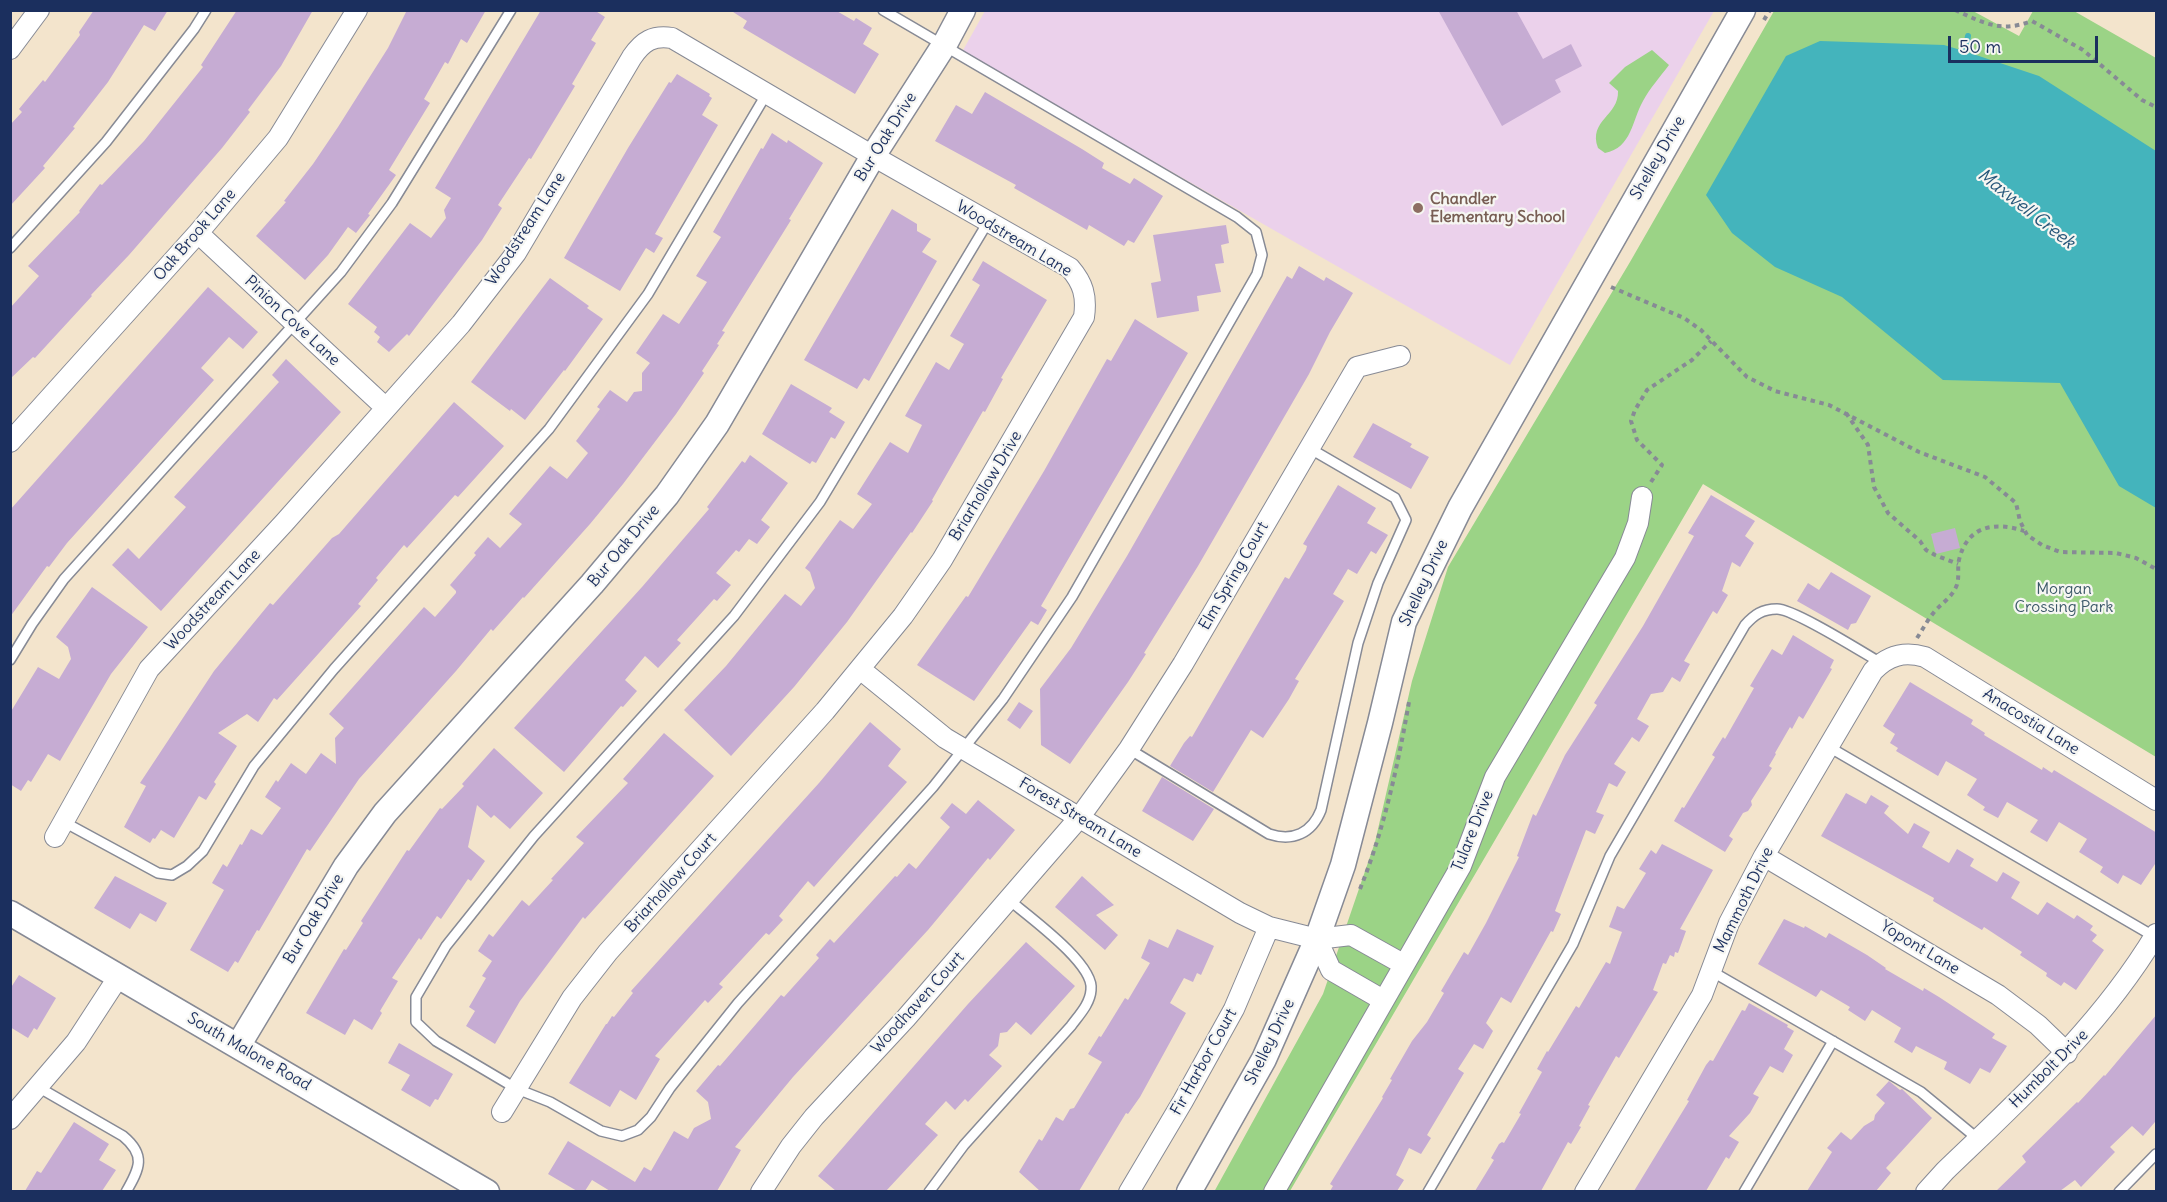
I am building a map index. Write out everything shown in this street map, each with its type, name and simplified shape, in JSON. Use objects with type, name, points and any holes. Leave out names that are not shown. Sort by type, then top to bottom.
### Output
[{"type":"street","points":[[10,49],[39,10]]},
{"type":"street","name":"Oak Brook Lane","points":[[10,442],[198,233],[278,138],[357,10]]},
{"type":"street","name":"Bur Oak Drive","points":[[238,1046],[346,866],[385,813],[592,584],[667,495],[723,415],[873,156],[943,46],[963,10]]},
{"type":"street","name":"Shelley Drive","points":[[1189,1191],[1264,1059],[1317,939],[1343,866],[1404,622],[1465,498],[1743,10]]},
{"type":"street","name":"Woodstream Lane","points":[[60,830],[149,669],[284,523],[462,324],[516,253],[632,57],[646,40],[659,36],[672,38],[1070,268],[1084,290]]},
{"type":"street","name":"Pinion Cove Lane","points":[[198,233],[386,408]]},
{"type":"street","name":"Briarhollow Drive","points":[[860,669],[903,615],[942,560],[1016,436],[1084,317],[1086,304],[1084,290]]},
{"type":"street","name":"Elm Spring Court","points":[[1079,818],[1129,749],[1184,664],[1357,367],[1400,356]]},
{"type":"street","name":"Tulare Drive","points":[[1274,1191],[1461,866],[1495,777],[1625,558],[1638,523],[1642,497]]},
{"type":"street","name":"Mammoth Drive","points":[[1585,1191],[1702,995],[1729,923],[1764,856],[1828,747],[1874,671],[1881,663],[1905,653]]},
{"type":"street","name":"Anacostia Lane","points":[[1905,653],[1925,657],[2157,800]]},
{"type":"street","name":"Forest Stream Lane","points":[[860,669],[945,738],[1240,914],[1269,927],[1317,939],[1350,935],[1403,964]]},
{"type":"street","name":"Briarhollow Court","points":[[502,1112],[572,998],[608,952],[817,720],[860,669]]},
{"type":"street","name":"Woodhaven Court","points":[[761,1191],[791,1146],[814,1117],[906,1018],[1079,818]]},
{"type":"street","name":"Yopont Lane","points":[[1764,856],[1998,995],[2038,1025],[2067,1053]]},
{"type":"street","name":"South Malone Road","points":[[10,913],[487,1191]]},
{"type":"street","name":"Fir Harbor Court","points":[[1129,1191],[1234,1010],[1269,927]]},
{"type":"street","name":"Humbolt Drive","points":[[1926,1191],[2067,1053],[2112,999],[2156,935]]},
{"type":"street","points":[[1317,939],[1331,970],[1383,1000]]},
{"type":"street","points":[[10,1119],[76,1042],[119,976]]},
{"type":"lane","points":[[10,248],[106,142],[194,29],[206,10]]},
{"type":"lane","points":[[10,660],[64,579],[341,272],[392,203],[511,10]]},
{"type":"lane","points":[[883,10],[1237,217],[1256,232],[1262,255],[1257,274],[1072,597],[1003,699],[933,787],[738,1003],[670,1088],[651,1117],[638,1130],[622,1136],[600,1131],[550,1102],[517,1089],[436,1041],[416,1022],[416,997],[446,946],[534,836],[734,616],[820,502],[988,222]]},
{"type":"lane","points":[[60,830],[158,873],[172,875],[187,866],[203,851],[254,766],[334,669],[549,429],[606,354],[648,294],[767,93]]},
{"type":"lane","points":[[1129,749],[1279,838],[1301,835],[1317,820],[1364,621],[1406,520],[1395,498],[1309,448]]},
{"type":"lane","points":[[1428,1191],[1573,944],[1610,856],[1745,625],[1757,612],[1778,609],[1795,615],[1881,663]]},
{"type":"lane","points":[[1828,747],[2156,935]]},
{"type":"lane","points":[[929,1191],[964,1145],[1071,1026],[1087,1005],[1092,989],[1088,974],[1074,955],[1008,899]]},
{"type":"lane","points":[[1711,971],[1921,1092],[1978,1139]]},
{"type":"lane","points":[[1744,1191],[1833,1041]]},
{"type":"lane","points":[[38,1087],[134,1144],[140,1156],[136,1176],[126,1191]]},
{"type":"lane","points":[[2119,1191],[2157,1154]]},
{"type":"path","points":[[1955,10],[1997,27],[2009,27],[2032,21],[2083,50],[2142,100],[2157,107]]},
{"type":"path","points":[[1611,287],[1684,318],[1701,330],[1747,377],[1775,391],[1829,405],[1919,452],[1985,477],[2016,503],[2027,535],[2042,545],[2060,552],[2116,553],[2136,558],[2157,569]]},
{"type":"path","points":[[1642,497],[1662,465],[1637,440],[1631,422],[1635,410],[1647,390],[1685,365],[1711,341]]},
{"type":"path","points":[[1845,413],[1868,445],[1874,487],[1888,513],[1926,549],[1958,564]]},
{"type":"path","points":[[1905,653],[1935,611],[1951,597],[1958,584],[1958,564],[1965,543],[1971,536],[1997,525],[2025,531]]},
{"type":"path","points":[[1357,897],[1373,857],[1402,742],[1410,697]]},
{"type":"shaded area","name":"Chandler Elementary School","points":[[985,11],[1714,11],[1510,365],[962,52]]},
{"type":"green space","name":"Morgan Crossing Park","points":[[1774,11],[1973,11],[2019,36],[2033,11],[2074,11],[2156,58],[2156,757],[1703,484],[1290,1191],[1214,1192],[1323,994],[1375,842],[1412,681],[1448,567],[1630,262]]},
{"type":"green space","points":[[1652,50],[1669,65],[1639,108],[1626,139],[1614,150],[1605,153],[1598,148],[1596,139],[1600,124],[1614,107],[1617,99],[1618,91],[1609,83],[1625,67]]},
{"type":"water","points":[[1820,41],[1944,45],[1964,51],[2039,76],[2156,151],[2156,508],[2119,486],[2060,383],[1943,380],[1842,297],[1775,267],[1732,233],[1706,195],[1786,56]]},
{"type":"building","points":[[94,10],[168,10],[155,31],[144,25],[108,82],[73,127],[75,128],[43,166],[45,168],[10,206],[10,125],[22,112],[19,109],[43,80],[45,82],[80,35],[79,32]]},
{"type":"building","points":[[237,10],[313,10],[281,66],[222,148],[92,296],[35,358],[33,357],[10,379],[10,308],[39,276],[28,266],[80,212],[100,184],[102,185],[144,141],[203,67],[201,65]]},
{"type":"building","points":[[407,10],[486,10],[467,43],[461,39],[448,64],[445,62],[424,99],[430,103],[389,170],[396,175],[368,214],[370,215],[356,233],[348,227],[328,255],[305,280],[256,236],[286,202],[284,201],[338,127],[388,48]]},
{"type":"building","points":[[541,10],[594,10],[605,17],[591,40],[596,43],[572,84],[575,86],[531,159],[529,158],[498,205],[502,208],[482,240],[409,336],[407,334],[389,352],[377,342],[380,337],[374,332],[377,327],[348,304],[410,223],[431,238],[446,218],[444,210],[451,198],[435,188]]},
{"type":"building","points":[[730,10],[835,10],[854,21],[856,18],[872,28],[863,44],[879,54],[855,94],[743,28],[747,21]]},
{"type":"building","points":[[1438,10],[1516,10],[1543,59],[1571,44],[1582,66],[1555,80],[1561,92],[1502,126]]},
{"type":"building","points":[[677,74],[710,94],[712,98],[702,115],[718,125],[655,234],[663,238],[654,253],[646,248],[620,291],[564,258],[628,148],[669,82],[671,83]]},
{"type":"building","points":[[985,92],[1104,163],[1102,168],[1130,184],[1134,178],[1163,196],[1134,243],[1128,240],[1124,246],[1089,225],[1087,230],[1014,188],[1016,185],[935,141],[956,105],[972,114]]},
{"type":"building","points":[[772,133],[787,143],[788,140],[823,163],[789,219],[791,220],[722,331],[725,332],[702,371],[704,373],[676,414],[590,524],[493,631],[491,629],[359,779],[310,851],[307,849],[238,963],[235,961],[228,972],[190,950],[224,890],[212,883],[223,864],[227,867],[251,829],[262,835],[281,808],[265,797],[276,780],[278,782],[291,763],[306,774],[321,753],[336,764],[335,738],[344,728],[329,714],[424,607],[435,617],[456,593],[450,585],[488,537],[500,548],[522,524],[509,514],[550,466],[567,479],[588,453],[576,441],[600,409],[597,407],[610,390],[627,402],[634,392],[642,391],[642,373],[650,363],[636,353],[663,314],[679,324],[707,282],[696,276],[721,237],[713,232]]},
{"type":"building","points":[[892,209],[917,224],[917,231],[931,239],[922,252],[937,261],[869,381],[864,378],[857,389],[804,360]]},
{"type":"building","points":[[1226,225],[1229,243],[1221,245],[1224,263],[1215,264],[1221,292],[1197,296],[1199,311],[1157,318],[1151,283],[1161,281],[1153,235]]},
{"type":"building","points":[[983,261],[1047,300],[1001,378],[1003,379],[985,412],[983,411],[933,501],[912,533],[847,622],[794,687],[731,756],[684,710],[726,666],[785,594],[801,606],[815,588],[810,572],[805,568],[840,520],[853,529],[872,504],[857,494],[890,442],[908,453],[922,425],[905,416],[936,362],[949,370],[964,344],[950,336],[980,285],[972,280]]},
{"type":"building","points":[[1299,266],[1324,281],[1326,277],[1353,293],[1198,566],[1144,653],[1146,654],[1070,764],[1041,745],[1040,689],[1071,648],[1127,556],[1287,276],[1292,279]]},
{"type":"building","points":[[550,278],[603,319],[525,420],[471,382]]},
{"type":"building","points":[[208,287],[258,332],[243,349],[229,337],[201,368],[214,380],[67,543],[49,567],[47,566],[10,617],[10,510]]},
{"type":"building","points":[[1135,319],[1188,353],[1041,606],[1047,610],[1038,625],[1031,621],[974,701],[917,665],[966,596],[968,597],[1044,471],[1107,359],[1111,361]]},
{"type":"building","points":[[286,359],[341,412],[161,611],[112,565],[128,548],[139,559],[186,507],[174,497],[279,382],[272,375]]},
{"type":"building","points":[[791,384],[832,408],[829,412],[845,422],[835,439],[831,437],[816,463],[812,461],[810,464],[762,434]]},
{"type":"building","points":[[454,402],[504,446],[458,497],[455,495],[407,548],[404,545],[376,578],[378,580],[358,604],[361,606],[277,700],[274,698],[258,722],[247,714],[218,733],[237,746],[214,782],[216,784],[206,800],[199,796],[174,838],[161,830],[150,843],[124,827],[146,786],[140,783],[214,671],[270,603],[273,605],[332,538],[339,534]]},
{"type":"building","points":[[1373,423],[1412,444],[1410,447],[1429,457],[1411,489],[1353,457]]},
{"type":"building","points":[[750,455],[788,483],[761,520],[770,527],[757,544],[749,539],[739,552],[736,550],[716,573],[731,585],[717,601],[714,599],[677,640],[681,643],[658,668],[645,656],[625,680],[637,691],[623,707],[621,706],[564,772],[514,728],[642,587],[709,509],[707,507],[742,461],[745,463]]},
{"type":"building","points":[[1338,485],[1376,508],[1367,523],[1388,535],[1376,554],[1371,551],[1357,574],[1348,569],[1333,594],[1344,601],[1295,679],[1299,681],[1289,699],[1263,738],[1251,730],[1213,792],[1170,766],[1184,743],[1190,736],[1192,737],[1285,577],[1289,579],[1306,550],[1307,546],[1303,544]]},
{"type":"building","points":[[1711,495],[1755,521],[1745,536],[1754,543],[1740,567],[1732,562],[1722,591],[1728,595],[1717,614],[1713,611],[1684,661],[1690,664],[1680,682],[1672,677],[1663,692],[1651,694],[1637,719],[1649,726],[1639,742],[1632,737],[1614,764],[1626,772],[1617,787],[1609,783],[1596,812],[1604,815],[1595,834],[1586,830],[1555,911],[1561,914],[1553,932],[1551,931],[1511,1003],[1501,997],[1486,1023],[1493,1031],[1483,1049],[1474,1044],[1458,1069],[1464,1073],[1427,1135],[1431,1138],[1421,1154],[1409,1148],[1396,1175],[1404,1180],[1397,1191],[1330,1191],[1333,1186],[1330,1184],[1383,1098],[1392,1080],[1390,1079],[1444,993],[1441,991],[1464,952],[1468,955],[1486,923],[1519,857],[1517,856],[1533,814],[1536,816],[1565,755],[1597,705],[1594,703],[1643,626],[1694,536],[1688,533]]},
{"type":"building","points":[[1955,528],[1960,548],[1936,554],[1931,534]]},
{"type":"building","points":[[1831,572],[1871,596],[1856,623],[1851,624],[1848,630],[1797,601],[1808,583],[1819,590]]},
{"type":"building","points":[[92,587],[148,627],[111,674],[60,761],[48,754],[31,782],[28,780],[21,791],[10,784],[10,713],[38,667],[59,679],[71,659],[68,647],[56,637]]},
{"type":"building","points":[[1793,635],[1834,660],[1830,668],[1832,669],[1803,719],[1799,716],[1792,729],[1790,727],[1769,766],[1772,768],[1751,801],[1752,805],[1748,811],[1743,813],[1729,836],[1733,839],[1725,852],[1674,821],[1715,757],[1712,755],[1723,737],[1725,739],[1754,688],[1750,686],[1772,649],[1782,655]]},
{"type":"building","points":[[1910,682],[1973,720],[1971,724],[1985,733],[1984,735],[2042,770],[2043,767],[2052,773],[2054,770],[2157,833],[2157,861],[2141,885],[2123,875],[2118,884],[2100,872],[2103,867],[2079,852],[2087,839],[2059,822],[2047,842],[2030,832],[2038,820],[2007,802],[1998,818],[1983,810],[1985,807],[1967,795],[1977,779],[1946,761],[1938,776],[1896,751],[1898,748],[1890,743],[1895,734],[1883,726]]},
{"type":"building","points":[[1019,702],[1033,711],[1020,729],[1007,720]]},
{"type":"building","points":[[870,722],[901,749],[888,766],[907,782],[814,887],[808,881],[779,916],[783,920],[769,935],[766,933],[719,984],[723,987],[708,1003],[705,1000],[655,1056],[660,1059],[636,1100],[620,1090],[610,1107],[569,1083],[606,1024],[633,993],[631,991],[819,783]]},
{"type":"building","points":[[664,733],[714,776],[585,919],[583,917],[520,1001],[495,1044],[466,1026],[475,1011],[469,1007],[486,978],[482,976],[492,961],[478,951],[489,934],[493,937],[522,900],[529,906],[553,880],[551,879],[584,843],[576,837],[628,783],[623,779]]},
{"type":"building","points":[[494,748],[543,793],[510,829],[494,815],[491,818],[477,805],[468,847],[485,861],[471,881],[468,879],[441,919],[437,916],[421,940],[419,938],[392,978],[398,981],[380,1011],[382,1013],[372,1030],[354,1019],[345,1035],[306,1013],[407,850],[409,851],[440,808],[442,809],[464,786],[462,784]]},
{"type":"building","points":[[1162,777],[1214,809],[1193,841],[1142,811]]},
{"type":"building","points":[[1846,793],[1866,804],[1871,795],[1889,806],[1884,813],[1908,834],[1914,823],[1930,832],[1922,847],[1949,863],[1957,849],[1974,859],[1970,866],[1997,882],[2003,872],[2020,882],[2011,898],[2038,915],[2047,902],[2074,919],[2077,915],[2093,926],[2090,930],[2097,935],[2092,941],[2104,950],[2076,990],[2064,982],[2061,986],[2046,976],[2047,973],[2020,955],[2022,952],[1984,927],[1982,930],[1933,901],[1934,898],[1821,836]]},
{"type":"building","points":[[978,800],[1015,830],[990,860],[988,858],[928,930],[793,1077],[735,1147],[741,1150],[717,1191],[610,1191],[592,1180],[585,1191],[577,1191],[548,1174],[568,1141],[635,1182],[644,1167],[651,1171],[674,1131],[688,1139],[694,1128],[711,1119],[708,1102],[696,1091],[781,995],[784,997],[819,958],[816,955],[830,939],[834,943],[909,863],[916,869],[950,827],[940,818],[952,803],[966,814]]},
{"type":"building","points":[[1662,844],[1713,870],[1680,929],[1686,931],[1678,953],[1675,952],[1674,957],[1670,955],[1666,964],[1663,963],[1653,990],[1658,992],[1619,1058],[1616,1056],[1588,1105],[1590,1106],[1579,1126],[1581,1127],[1571,1144],[1568,1142],[1541,1191],[1475,1191],[1494,1160],[1491,1158],[1499,1144],[1504,1143],[1521,1114],[1519,1113],[1542,1072],[1537,1069],[1547,1051],[1576,1006],[1579,1008],[1606,962],[1610,964],[1622,932],[1609,927],[1617,906],[1624,909],[1646,873],[1639,869],[1651,850],[1656,854]]},
{"type":"building","points":[[115,876],[167,903],[156,922],[140,913],[130,929],[94,908]]},
{"type":"building","points":[[1082,876],[1114,905],[1096,915],[1118,935],[1105,950],[1055,907]]},
{"type":"building","points":[[1784,919],[1804,928],[1805,926],[1826,938],[1829,933],[1867,955],[1885,969],[1923,991],[1924,988],[1939,997],[1995,1034],[1992,1038],[2007,1046],[1990,1073],[1980,1068],[1970,1084],[1944,1069],[1947,1062],[1916,1046],[1912,1053],[1894,1042],[1901,1028],[1872,1010],[1865,1021],[1848,1010],[1850,1007],[1821,990],[1816,997],[1758,964]]},
{"type":"building","points":[[1177,929],[1214,946],[1201,975],[1197,973],[1193,982],[1184,978],[1170,1003],[1186,1013],[1140,1097],[1128,1114],[1126,1113],[1079,1191],[1040,1191],[1019,1172],[1039,1139],[1042,1141],[1056,1117],[1063,1121],[1070,1109],[1074,1108],[1102,1062],[1088,1054],[1125,998],[1128,1000],[1150,963],[1141,958],[1149,939],[1168,948]]},
{"type":"building","points":[[1026,942],[1075,986],[1031,1035],[1016,1022],[1007,1032],[1000,1033],[998,1046],[989,1055],[1002,1066],[968,1102],[965,1099],[955,1110],[946,1101],[925,1124],[938,1135],[886,1191],[836,1191],[818,1176],[968,1004]]},
{"type":"building","points":[[19,975],[56,998],[37,1030],[34,1028],[28,1038],[10,1027],[10,989]]},
{"type":"building","points":[[1749,1003],[1788,1025],[1787,1027],[1794,1031],[1784,1049],[1793,1055],[1783,1073],[1770,1066],[1753,1094],[1759,1097],[1750,1113],[1729,1136],[1739,1142],[1729,1159],[1726,1157],[1706,1191],[1634,1191],[1689,1101],[1687,1100],[1706,1065],[1710,1060],[1713,1061],[1742,1010],[1745,1011]]},
{"type":"building","points":[[2157,1014],[2157,1117],[2143,1136],[2132,1126],[2110,1147],[2115,1152],[2081,1187],[2075,1180],[2060,1191],[1996,1191],[2026,1162],[2022,1156],[2105,1076]]},
{"type":"building","points":[[399,1043],[453,1074],[438,1100],[435,1099],[430,1107],[401,1090],[410,1075],[388,1063]]},
{"type":"building","points":[[1889,1081],[1900,1090],[1902,1089],[1932,1118],[1886,1168],[1891,1173],[1876,1191],[1807,1191],[1832,1152],[1827,1148],[1841,1132],[1851,1140],[1864,1126],[1874,1120],[1875,1115],[1885,1103],[1876,1095]]},
{"type":"building","points":[[74,1122],[109,1144],[99,1160],[116,1170],[102,1191],[25,1191],[37,1171],[41,1173]]},
{"type":"waterway","name":"Maxwell Creek","points":[[1964,58],[1968,36]]},
{"type":"place","name":"Chandler Elementary School","points":[[1418,208]]}]
